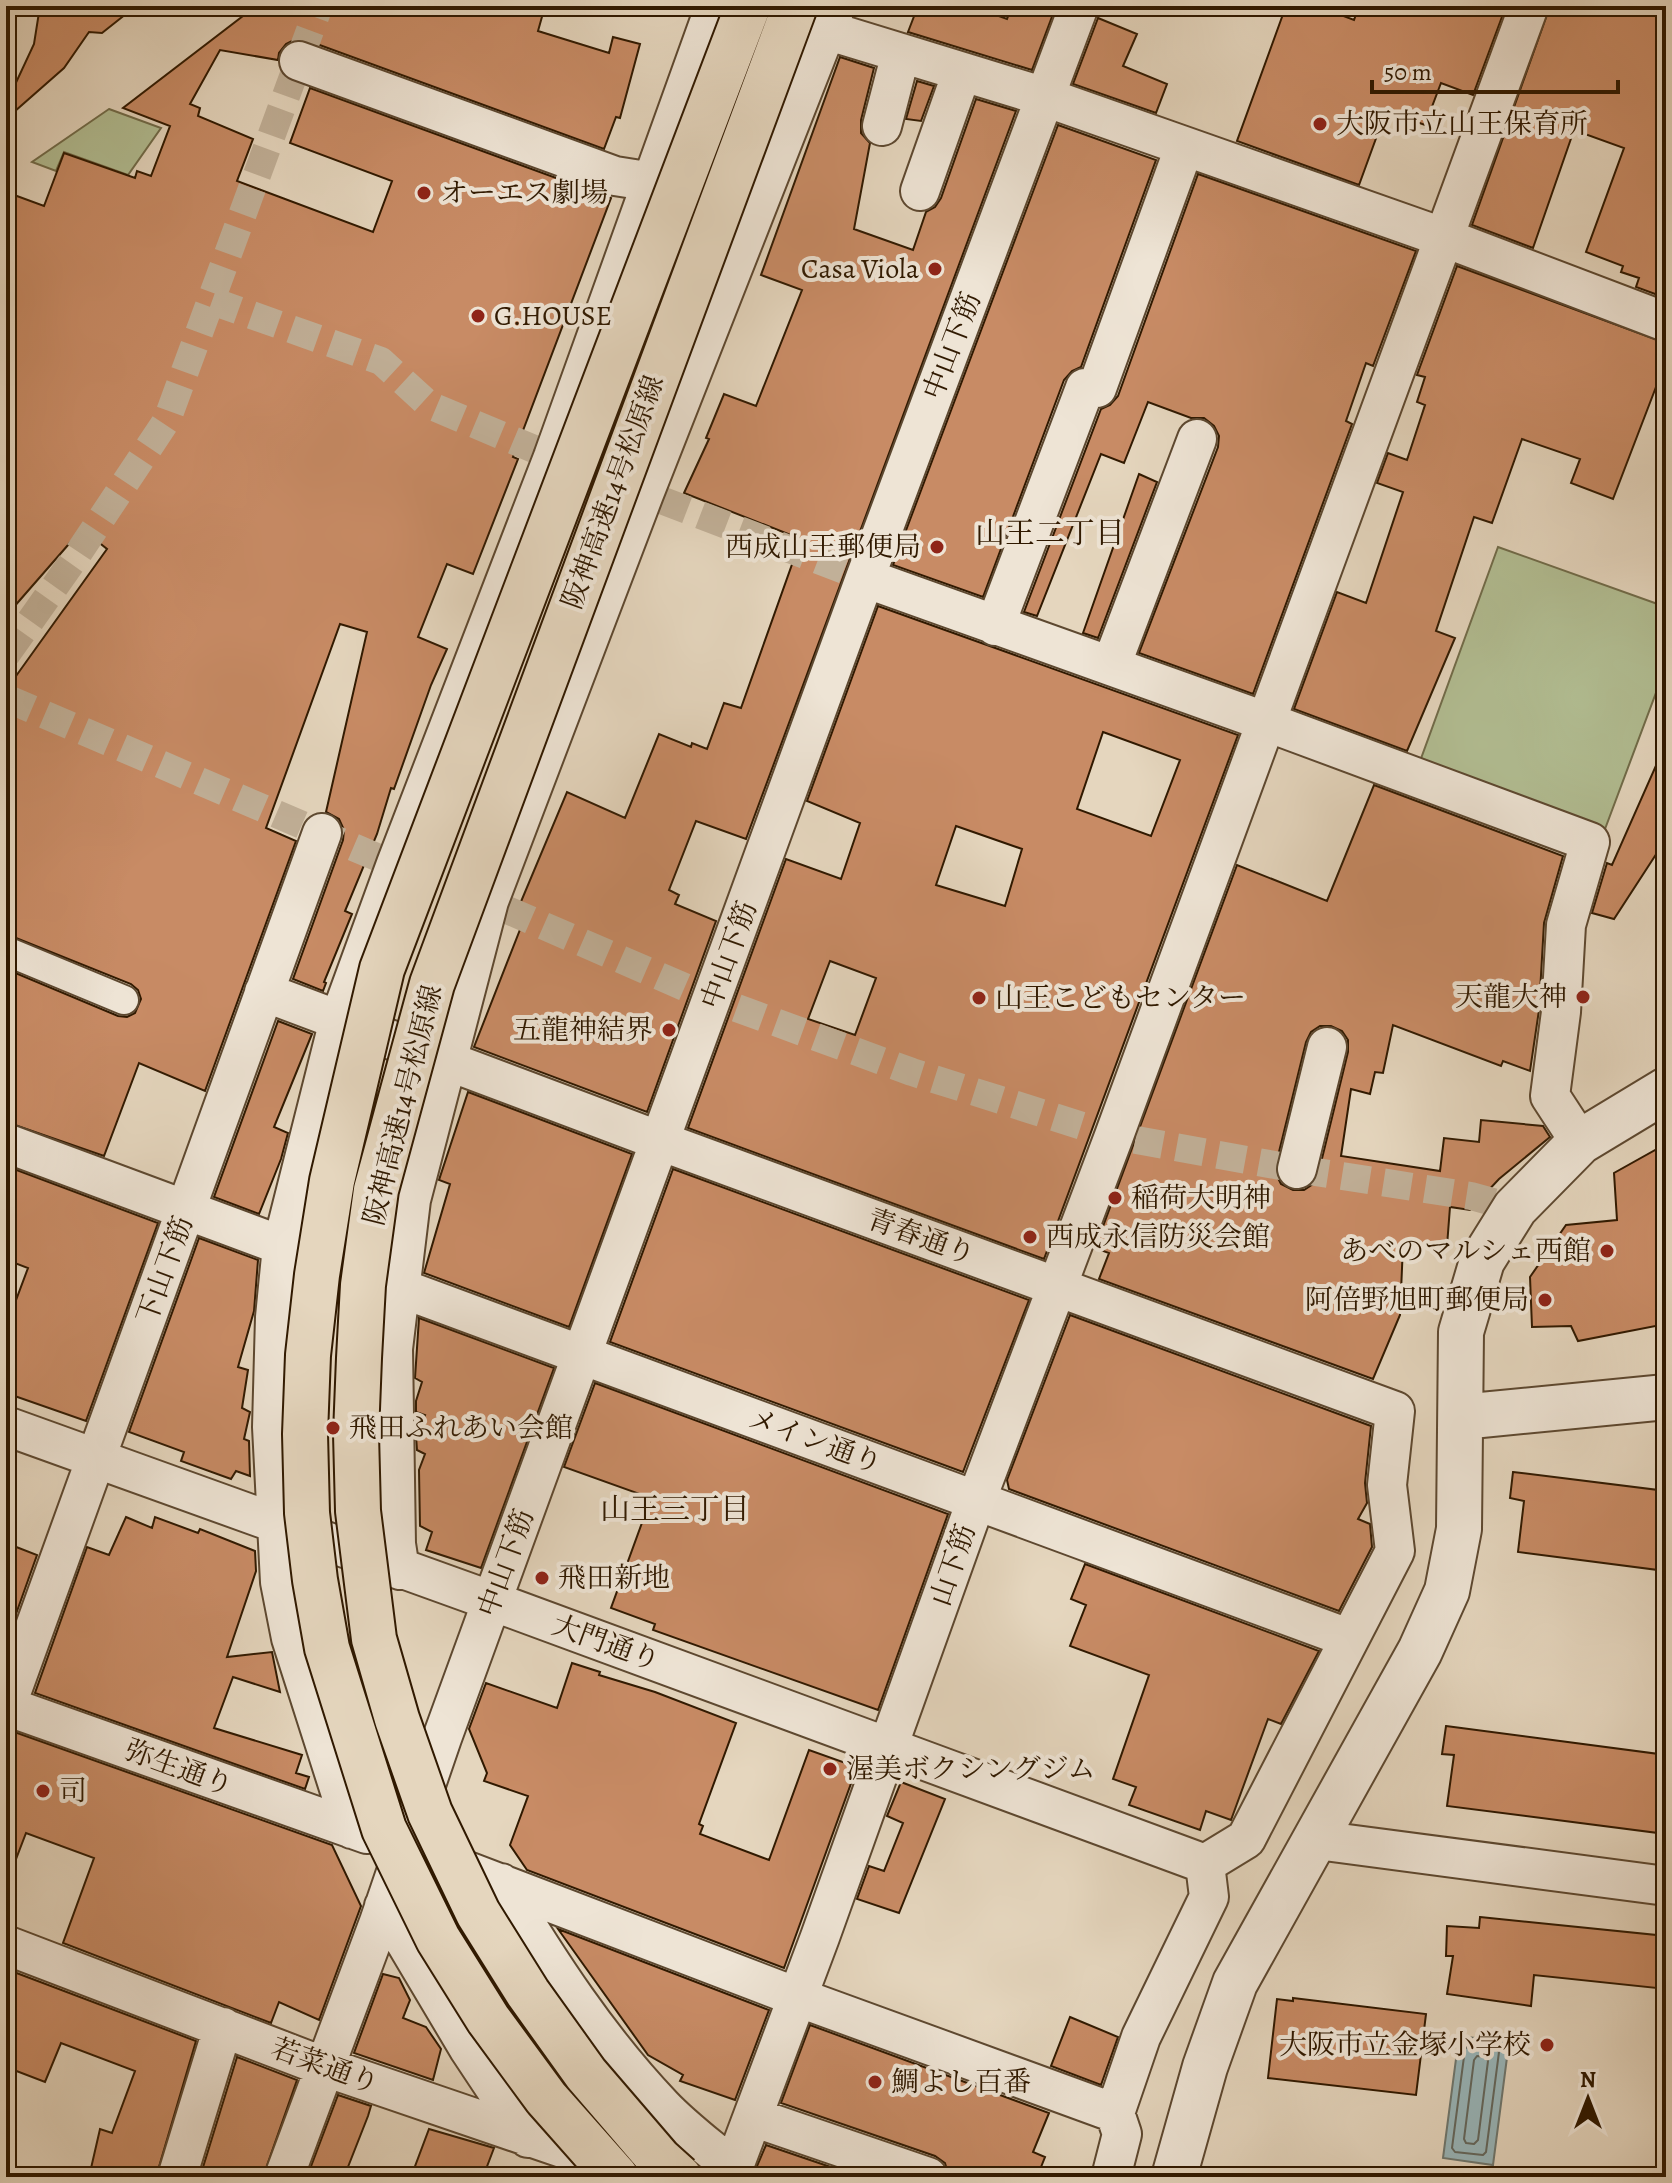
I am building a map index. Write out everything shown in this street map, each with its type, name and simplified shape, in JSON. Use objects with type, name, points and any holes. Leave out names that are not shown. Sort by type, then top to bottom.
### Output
[{"type":"highway","name":"阪神高速14号松原線","points":[[616,2177],[546,2098],[488,2019],[438,1939],[384,1829],[327,1648],[315,1580],[307,1513],[305,1434],[308,1355],[332,1181],[382,969],[748,6]]},
{"type":"highway","name":"阪神高速14号松原線","points":[[679,2177],[659,2159],[586,2074],[528,1993],[478,1913],[430,1813],[397,1719],[372,1626],[358,1511],[356,1434],[363,1285],[376,1190],[432,984],[819,14]]},
{"type":"street","points":[[352,1829],[291,1638],[280,1582],[272,1427],[275,1317],[282,1246],[339,1020],[547,471],[715,6]]},
{"type":"street","points":[[733,6],[819,14],[901,53],[1045,97],[1445,238],[1666,322]]},
{"type":"street","name":"中山下筋","points":[[284,2177],[865,578],[1079,6]]},
{"type":"street","name":"山下筋","points":[[732,2172],[976,1501],[1114,1136],[1529,6]]},
{"type":"street","points":[[400,1570],[396,1544],[393,1349],[411,1200],[489,901],[649,479],[819,14]]},
{"type":"street","points":[[882,126],[901,53]]},
{"type":"street","points":[[299,61],[615,176],[653,182]]},
{"type":"street","points":[[920,191],[962,72]]},
{"type":"street","points":[[995,626],[1085,388],[1097,388],[1184,148]]},
{"type":"street","points":[[1111,666],[1197,439]]},
{"type":"street","points":[[566,463],[627,488]]},
{"type":"street","points":[[865,578],[1590,842],[1566,925],[1561,1012],[1550,1096],[1580,1142]]},
{"type":"street","name":"下山下筋","points":[[6,1706],[322,833]]},
{"type":"street","points":[[412,869],[474,895]]},
{"type":"street","points":[[6,951],[124,1000]]},
{"type":"street","name":"青春通り","points":[[264,992],[1395,1411],[1387,1485],[1395,1551],[1348,1638]]},
{"type":"street","points":[[1297,1169],[1327,1047]]},
{"type":"street","points":[[1174,2177],[1205,2067],[1235,1983],[1420,1651],[1447,1591],[1459,1529],[1461,1332],[1482,1261],[1515,1208],[1580,1142],[1666,1090]]},
{"type":"street","name":"メイン通り","points":[[6,1143],[1348,1638]]},
{"type":"street","points":[[1461,1417],[1666,1397]]},
{"type":"street","name":"大門通り","points":[[6,1426],[275,1521],[400,1570],[492,1601],[1205,1864]]},
{"type":"street","points":[[1111,2177],[1122,2134],[1115,2113],[1141,2037],[1209,1897],[1205,1864],[1246,1839],[1348,1638]]},
{"type":"street","name":"弥生通り","points":[[6,1706],[501,1883],[797,1997],[1115,2113]]},
{"type":"street","points":[[1317,1840],[1666,1886]]},
{"type":"street","points":[[501,1883],[600,2036],[665,2110],[732,2172]]},
{"type":"street","points":[[384,1906],[469,2049],[528,2138]]},
{"type":"street","name":"若菜通り","points":[[6,1945],[325,2067],[647,2177]]},
{"type":"street","points":[[177,2177],[223,2027]]},
{"type":"street","points":[[753,2117],[928,2177]]},
{"type":"green space","points":[[109,109],[161,128],[128,175],[64,152],[56,171],[32,162]]},
{"type":"green space","points":[[1498,547],[1666,607],[1666,666],[1605,829],[1419,764]]},
{"type":"water","points":[[1459,2036],[1509,2042],[1493,2165],[1443,2158]]},
{"type":"building","points":[[40,6],[136,6],[102,33],[89,32],[64,68],[6,119],[6,104],[34,44]]},
{"type":"building","points":[[256,6],[545,6],[538,31],[609,53],[613,37],[640,44],[620,118],[616,117],[604,149],[306,40],[286,44],[278,60],[220,50],[190,104],[200,108],[198,116],[253,139],[237,181],[373,232],[392,181],[290,143],[310,88],[611,198],[513,457],[518,459],[473,574],[447,564],[418,637],[447,649],[345,911],[352,914],[323,991],[293,979],[343,840],[344,830],[339,819],[326,812],[367,632],[340,624],[266,828],[296,841],[205,1091],[139,1063],[104,1156],[6,1122],[6,969],[118,1016],[127,1017],[135,1013],[141,999],[138,990],[131,984],[6,934],[6,690],[107,549],[82,529],[6,616],[6,192],[44,206],[64,153],[135,178],[137,171],[151,176],[170,126],[123,108]]},
{"type":"building","points":[[918,6],[971,6],[1007,19],[1012,6],[1056,6],[1032,70],[908,32]]},
{"type":"building","points":[[1286,6],[1317,6],[1354,20],[1359,6],[1506,6],[1473,95],[1441,83],[1425,125],[1386,111],[1359,185],[1237,141]]},
{"type":"building","points":[[1550,6],[1666,6],[1666,108],[1659,129],[1666,135],[1658,155],[1666,158],[1666,298],[1636,287],[1639,278],[1621,272],[1623,266],[1586,252],[1624,148],[1574,130],[1533,248],[1472,225]]},
{"type":"building","points":[[1098,18],[1137,34],[1123,66],[1167,84],[1156,113],[1073,84]]},
{"type":"building","points":[[840,57],[874,68],[861,120],[861,133],[870,143],[854,229],[913,250],[926,212],[935,207],[941,198],[976,99],[1016,111],[746,839],[696,821],[669,890],[679,895],[675,904],[716,921],[647,1112],[474,1047],[521,927],[512,923],[567,792],[625,818],[659,734],[691,747],[692,743],[707,749],[724,703],[741,708],[801,539],[684,493],[709,439],[706,438],[724,394],[756,406],[802,290],[761,275]]},
{"type":"building","points":[[917,81],[934,86],[921,121],[906,119]]},
{"type":"building","points":[[1058,125],[1156,160],[1081,367],[1064,380],[983,597],[893,565]]},
{"type":"building","points":[[1198,174],[1416,251],[1373,366],[1366,363],[1346,421],[1352,424],[1253,694],[1139,653],[1218,447],[1219,436],[1214,426],[1204,418],[1191,418],[1148,402],[1124,463],[1101,454],[1037,616],[1024,612],[1101,409],[1118,396]]},
{"type":"building","points":[[1457,266],[1666,343],[1666,391],[1656,387],[1613,499],[1571,483],[1580,459],[1522,439],[1492,523],[1474,517],[1436,631],[1455,638],[1407,751],[1294,709],[1337,592],[1366,603],[1403,492],[1377,483],[1388,453],[1407,460],[1425,405],[1417,402],[1425,377],[1417,375]]},
{"type":"building","points":[[1139,474],[1157,482],[1098,638],[1083,633]]},
{"type":"building","points":[[878,606],[1238,735],[1044,1259],[688,1128],[786,859],[841,879],[860,823],[807,801]],"holes":[[[1103,732],[1180,760],[1151,836],[1077,809]],[[956,826],[1022,849],[1005,906],[936,885]],[[830,961],[876,978],[855,1035],[808,1019]]]},
{"type":"building","points":[[1666,743],[1666,839],[1614,919],[1592,913],[1607,863],[1612,865]]},
{"type":"building","points":[[1374,785],[1563,856],[1544,923],[1539,1010],[1530,1071],[1503,1061],[1501,1066],[1393,1025],[1383,1073],[1375,1072],[1370,1094],[1351,1089],[1341,1156],[1440,1171],[1444,1138],[1479,1142],[1481,1120],[1543,1126],[1550,1137],[1499,1179],[1470,1210],[1450,1207],[1447,1246],[1403,1245],[1400,1315],[1373,1379],[1099,1279],[1109,1253],[1095,1248],[1237,865],[1327,901]],"holes":[[[1320,1026],[1331,1026],[1342,1031],[1348,1040],[1348,1052],[1318,1175],[1313,1184],[1304,1190],[1293,1190],[1281,1184],[1276,1174],[1276,1164],[1306,1042],[1311,1032]]]},
{"type":"building","points":[[278,1021],[312,1034],[274,1127],[288,1133],[259,1214],[214,1197]]},
{"type":"building","points":[[468,1092],[632,1154],[569,1327],[424,1273],[450,1184],[439,1180]]},
{"type":"building","name":"あべのマルシェ西館","points":[[1666,1144],[1666,1324],[1578,1341],[1571,1326],[1532,1327],[1530,1277],[1566,1225],[1617,1220],[1614,1173]]},
{"type":"building","points":[[6,1166],[158,1223],[86,1421],[6,1393],[6,1327],[28,1268],[12,1262],[14,1256],[6,1253]]},
{"type":"building","points":[[673,1169],[1029,1300],[963,1472],[610,1342]]},
{"type":"building","points":[[199,1238],[258,1260],[254,1311],[238,1367],[248,1370],[242,1408],[250,1412],[244,1439],[249,1441],[250,1476],[236,1471],[231,1479],[181,1461],[184,1452],[129,1432]]},
{"type":"building","points":[[1070,1315],[1371,1426],[1365,1483],[1367,1503],[1358,1519],[1370,1524],[1372,1547],[1339,1611],[1009,1489],[1007,1480]]},
{"type":"building","points":[[419,1318],[554,1368],[481,1568],[426,1550],[432,1532],[420,1526],[419,1470],[425,1454],[417,1450],[416,1436],[425,1415],[416,1412],[422,1382],[415,1378]]},
{"type":"building","points":[[595,1383],[948,1514],[878,1710],[653,1630],[655,1624],[611,1608],[651,1498],[564,1467]]},
{"type":"building","points":[[1513,1472],[1666,1491],[1666,1571],[1518,1552],[1524,1501],[1510,1498]]},
{"type":"building","points":[[126,1517],[152,1528],[155,1517],[198,1533],[200,1529],[255,1551],[256,1571],[227,1657],[272,1652],[280,1692],[233,1677],[214,1728],[302,1755],[296,1773],[309,1777],[305,1789],[35,1693],[87,1547],[109,1555]]},
{"type":"building","points":[[6,1543],[37,1555],[6,1642]]},
{"type":"building","points":[[1085,1564],[1319,1651],[1281,1724],[1268,1719],[1231,1820],[1206,1811],[1200,1830],[1129,1805],[1136,1787],[1113,1779],[1149,1675],[1070,1646],[1086,1605],[1071,1599]]},
{"type":"building","points":[[572,1663],[736,1723],[699,1824],[703,1826],[700,1834],[769,1860],[809,1750],[857,1767],[784,1968],[527,1870],[510,1845],[528,1796],[484,1781],[487,1773],[469,1729],[486,1683],[557,1708]]},
{"type":"building","points":[[1446,1726],[1666,1755],[1666,1834],[1447,1806],[1454,1755],[1442,1754]]},
{"type":"building","points":[[6,1729],[332,1845],[361,1906],[319,2020],[279,2002],[271,2023],[63,1943],[94,1858],[26,1833],[6,1880]]},
{"type":"building","points":[[901,1782],[945,1799],[899,1913],[857,1899],[869,1866],[884,1871],[903,1823],[887,1816]]},
{"type":"building","points":[[1480,1917],[1666,1936],[1666,1989],[1534,1975],[1531,2006],[1447,1994],[1453,1956],[1446,1956],[1447,1926],[1479,1928]]},
{"type":"building","points":[[558,1929],[769,2010],[735,2100],[680,2081],[683,2075],[648,2055]]},
{"type":"building","points":[[6,1969],[196,2041],[156,2177],[89,2177],[100,2129],[112,2133],[135,2071],[61,2043],[45,2082],[6,2067]]},
{"type":"building","points":[[383,1974],[399,1978],[410,2000],[403,2018],[426,2027],[441,2049],[433,2080],[354,2053]]},
{"type":"building","points":[[1293,1998],[1426,2014],[1416,2095],[1268,2078],[1277,1999],[1293,2001]]},
{"type":"building","points":[[1070,2017],[1118,2037],[1101,2085],[1051,2066]]},
{"type":"building","points":[[810,2025],[1049,2113],[1033,2152],[1045,2157],[1037,2177],[949,2177],[945,2163],[935,2156],[781,2103]]},
{"type":"building","points":[[237,2057],[297,2080],[263,2177],[200,2177]]},
{"type":"building","points":[[338,2095],[371,2106],[368,2116],[344,2177],[307,2177]]},
{"type":"building","points":[[429,2129],[494,2148],[483,2177],[411,2177]]},
{"type":"building","points":[[766,2145],[860,2177],[772,2177],[757,2166]]},
{"type":"tunnel","points":[[6,655],[167,420],[319,6]]},
{"type":"tunnel","points":[[212,301],[381,361],[429,405],[534,449]]},
{"type":"tunnel","points":[[661,500],[865,578]]},
{"type":"tunnel","points":[[6,698],[379,858]]},
{"type":"tunnel","points":[[505,909],[712,999],[912,1072],[1114,1136],[1471,1196],[1515,1208]]},
{"type":"place","name":"大阪市立山王保育所","points":[[1320,124]]},
{"type":"place","name":"オーエス劇場","points":[[424,193]]},
{"type":"place","name":"Casa Viola","points":[[935,269]]},
{"type":"place","name":"G.HOUSE","points":[[478,316]]},
{"type":"place","name":"西成山王郵便局","points":[[937,547]]},
{"type":"place","name":"天龍大神","points":[[1583,997]]},
{"type":"place","name":"山王こどもセンター","points":[[979,998]]},
{"type":"place","name":"五龍神結界","points":[[669,1030]]},
{"type":"place","name":"稲荷大明神","points":[[1115,1198]]},
{"type":"place","name":"西成永信防災会館","points":[[1030,1237]]},
{"type":"place","name":"あべのマルシェ西館","points":[[1607,1251]]},
{"type":"place","name":"阿倍野旭町郵便局","points":[[1545,1300]]},
{"type":"place","name":"飛田ふれあい会館","points":[[333,1428]]},
{"type":"place","name":"飛田新地","points":[[542,1578]]},
{"type":"place","name":"渥美ボクシングジム","points":[[830,1769]]},
{"type":"place","name":"司","points":[[43,1791]]},
{"type":"place","name":"大阪市立金塚小学校","points":[[1547,2045]]},
{"type":"place","name":"鯛よし百番","points":[[875,2082]]},
{"type":"district","name":"山王二丁目","points":[[1050,533]]},
{"type":"district","name":"山王三丁目","points":[[675,1509]]}]
